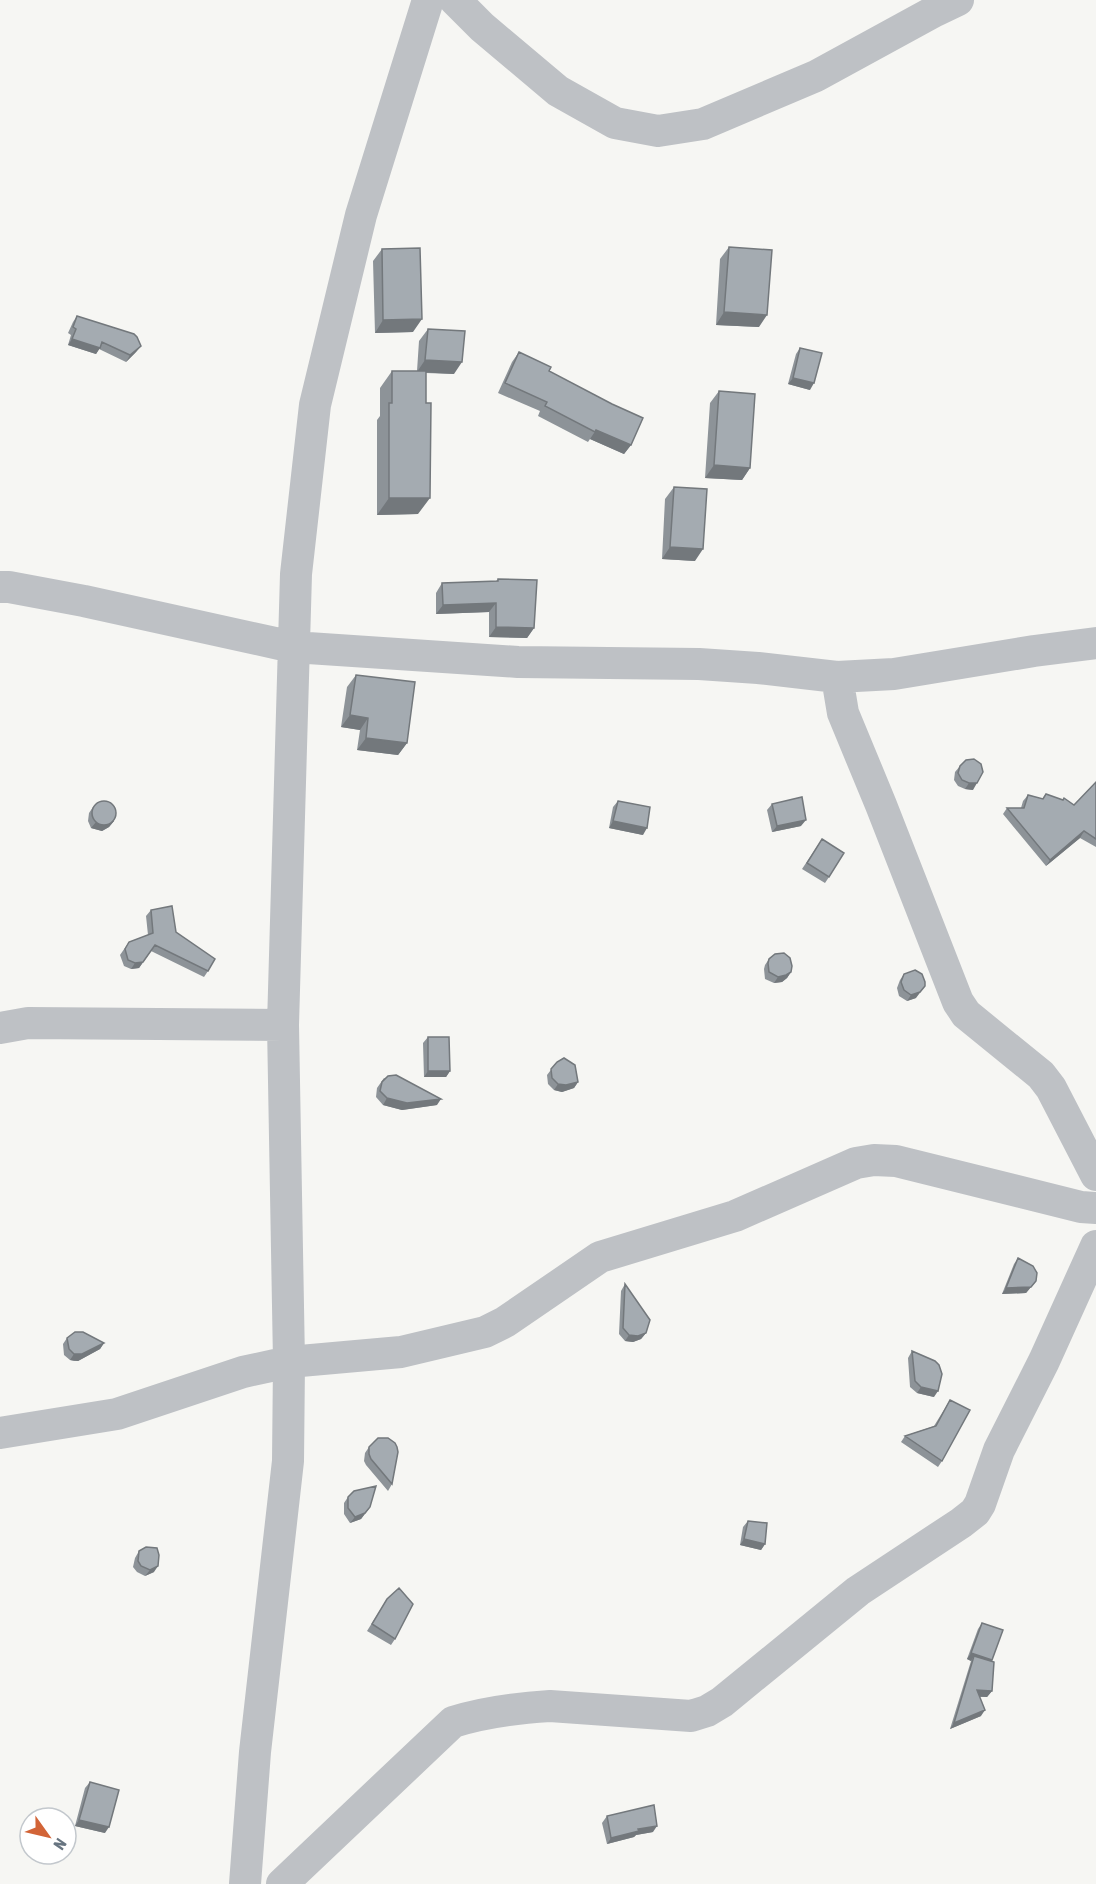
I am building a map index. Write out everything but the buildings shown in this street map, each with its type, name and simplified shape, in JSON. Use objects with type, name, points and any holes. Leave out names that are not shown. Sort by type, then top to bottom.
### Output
[{"type":"street","points":[[245,1884],[255,1752],[288,1461],[289,1362],[283,1025],[296,574],[315,405],[361,215],[428,0]]},
{"type":"street","points":[[455,0],[482,27],[558,91],[615,123],[658,131],[703,124],[816,76],[958,0]]},
{"type":"street","points":[[0,587],[84,601],[293,647],[518,662],[699,664],[837,676],[894,674],[1096,643]]},
{"type":"street","points":[[837,676],[843,714],[958,1002],[966,1014],[1041,1075],[1051,1088],[1096,1175]]},
{"type":"street","points":[[0,1028],[28,1023],[283,1025]]},
{"type":"street","points":[[0,1433],[117,1414],[243,1372],[289,1362],[401,1352],[485,1332],[505,1322],[600,1257],[735,1216],[856,1162],[896,1161],[1081,1207],[1096,1208]]},
{"type":"street","points":[[282,1884],[453,1722],[472,1716],[550,1706],[691,1716],[707,1712],[858,1591],[961,1523],[981,1504],[999,1450],[1044,1360],[1096,1246]]}]
